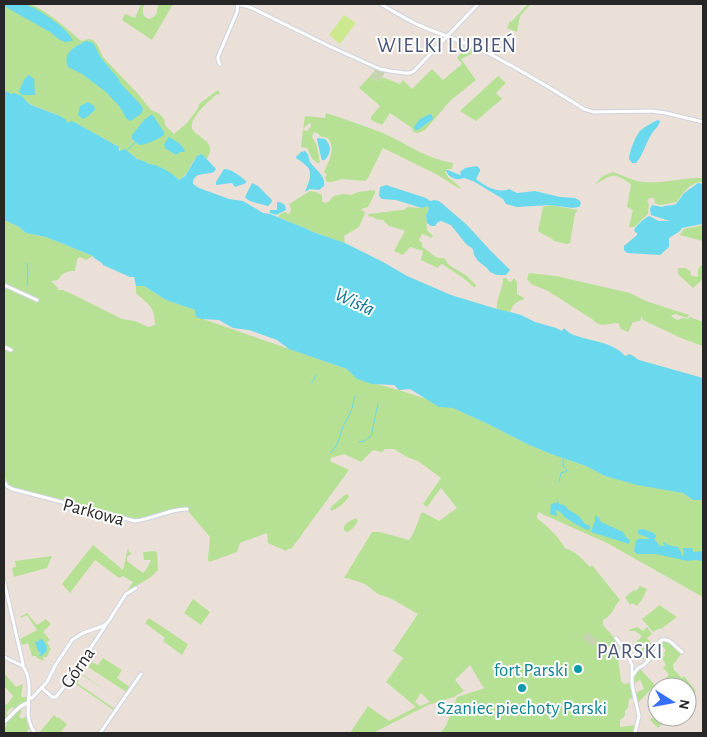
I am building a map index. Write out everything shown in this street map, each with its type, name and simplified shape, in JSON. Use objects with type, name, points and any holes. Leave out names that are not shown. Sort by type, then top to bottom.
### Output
[{"type":"street","points":[[220,64],[218,57],[239,4],[252,8],[380,69],[410,73],[478,4]]},
{"type":"street","points":[[381,4],[423,27],[474,46],[589,111],[666,113],[703,122]]},
{"type":"street","points":[[4,285],[37,300]]},
{"type":"street","points":[[4,347],[11,350]]},
{"type":"street","name":"Parkowa","points":[[4,482],[6,486],[12,489],[135,521],[146,520],[180,509],[187,509]]},
{"type":"street","points":[[4,581],[23,666],[29,680],[28,716],[35,733]]},
{"type":"street","points":[[30,698],[47,682],[72,640],[83,633],[99,628],[107,622],[126,594],[136,588]]},
{"type":"street","name":"Górna","points":[[42,688],[52,697],[56,697],[107,622]]},
{"type":"street","points":[[616,638],[632,665],[632,685],[639,716],[635,733]]},
{"type":"street","points":[[632,675],[656,652],[662,640],[668,640],[682,652]]},
{"type":"street","points":[[4,657],[23,666]]},
{"type":"street","points":[[632,665],[638,668]]},
{"type":"street","points":[[100,733],[141,674]]},
{"type":"street","points":[[4,722],[20,707],[28,703]]},
{"type":"green space","points":[[22,3],[32,5],[51,16],[81,41],[93,40],[103,57],[151,110],[160,114],[164,119],[165,125],[174,134],[187,123],[199,104],[218,90],[220,95],[217,94],[205,104],[192,124],[193,131],[206,141],[209,146],[210,152],[207,159],[201,155],[198,156],[185,175],[179,180],[160,167],[141,161],[127,152],[120,151],[119,147],[76,123],[68,123],[60,116],[32,105],[22,97],[4,91],[4,4]]},
{"type":"green space","points":[[141,4],[145,4],[143,14],[149,19],[156,15],[158,4],[173,4],[152,40],[122,20],[125,14],[135,18]]},
{"type":"green space","points":[[528,4],[531,4],[520,16],[517,32],[507,28],[510,21]]},
{"type":"green space","points":[[344,15],[356,23],[340,44],[329,35]]},
{"type":"green space","points":[[467,45],[479,50],[461,59],[476,80],[451,100],[425,130],[418,133],[413,132],[412,128],[390,113],[382,125],[371,120],[371,117],[380,106],[359,88],[369,77],[379,81],[382,77],[400,84],[403,80],[412,89],[432,69],[443,80],[462,64],[457,58]]},
{"type":"green space","points":[[377,68],[386,71],[379,81],[369,77]]},
{"type":"green space","points":[[498,76],[506,83],[496,93],[502,99],[476,121],[460,111]]},
{"type":"green space","points":[[326,113],[385,134],[418,151],[453,163],[452,169],[447,169],[445,172],[460,189],[436,174],[383,148],[365,181],[342,179],[327,182],[325,177],[327,175],[324,172],[332,151],[328,138],[314,132],[312,137],[317,146],[320,163],[311,157],[307,148],[301,147],[303,130],[307,131],[311,126],[309,123],[303,129],[305,116],[325,118]]},
{"type":"green space","points":[[613,172],[643,182],[703,178],[703,182],[695,183],[691,186],[677,202],[660,205],[655,203],[654,198],[650,198],[647,201],[649,204],[648,214],[634,227],[629,227],[633,210],[627,207],[631,184],[620,177],[613,176],[595,184],[603,176]]},
{"type":"green space","points":[[375,190],[368,207],[361,209],[365,213],[359,227],[344,236],[345,243],[278,217],[285,212],[290,213],[289,204],[310,191],[322,195],[324,203],[334,196]]},
{"type":"green space","points":[[550,205],[578,210],[575,214],[570,243],[554,241],[538,231],[543,207]]},
{"type":"green space","points":[[427,206],[429,208],[426,216],[427,230],[433,236],[432,238],[422,234],[419,240],[422,243],[422,247],[435,256],[444,258],[449,265],[467,276],[476,285],[475,288],[442,264],[438,268],[421,260],[423,251],[410,247],[403,255],[394,251],[405,231],[389,226],[383,220],[368,216],[369,214],[404,210],[407,207],[422,208]]},
{"type":"green space","points":[[4,220],[19,227],[26,233],[46,237],[93,256],[86,260],[80,257],[77,259],[75,271],[69,271],[58,280],[51,281],[58,290],[63,290],[122,319],[135,321],[148,327],[155,325],[152,310],[136,293],[136,286],[144,286],[166,300],[195,310],[203,319],[347,369],[357,379],[399,390],[453,408],[527,444],[586,466],[605,476],[683,493],[693,500],[703,500],[703,597],[607,543],[538,512],[537,518],[560,540],[565,548],[576,554],[590,567],[592,565],[620,600],[607,618],[603,620],[603,625],[619,643],[617,649],[621,681],[624,684],[630,683],[632,698],[629,699],[625,716],[620,720],[620,727],[635,725],[632,733],[440,733],[446,726],[457,697],[485,688],[470,665],[455,680],[464,691],[454,697],[428,705],[373,733],[350,733],[368,706],[389,721],[416,707],[386,682],[403,658],[393,651],[418,614],[392,599],[378,594],[365,584],[344,578],[372,532],[380,532],[409,540],[422,512],[439,521],[457,508],[441,488],[427,507],[423,504],[441,478],[418,461],[394,449],[385,449],[382,452],[373,450],[361,462],[344,454],[331,458],[330,461],[349,470],[292,548],[286,551],[268,543],[267,533],[240,543],[237,552],[209,562],[210,537],[187,508],[136,520],[11,487],[4,477]],"holes":[[[421,693],[430,702],[420,706],[415,702]]]},
{"type":"green space","points":[[703,224],[703,241],[680,235],[684,229]]},
{"type":"green space","points":[[701,265],[703,266],[703,279],[693,288],[678,274],[678,268],[686,268],[691,272],[692,276],[698,277],[698,270]]},
{"type":"green space","points":[[529,273],[556,276],[630,293],[646,301],[689,315],[688,318],[675,314],[671,316],[677,320],[688,319],[690,317],[703,322],[703,346],[643,320],[642,316],[640,321],[633,322],[628,332],[621,329],[618,323],[598,324],[548,291],[531,284],[527,279]]},
{"type":"green space","points":[[503,278],[511,282],[514,278],[517,282],[517,294],[524,298],[512,307],[510,312],[497,309]]},
{"type":"green space","points":[[346,494],[349,496],[346,501],[332,511],[330,509],[332,506]]},
{"type":"green space","points":[[356,518],[358,521],[356,525],[346,532],[344,526]]},
{"type":"green space","points":[[93,545],[123,570],[128,548],[129,552],[132,553],[127,557],[127,561],[143,573],[151,560],[144,560],[143,552],[155,551],[157,553],[158,570],[122,598],[133,582],[123,576],[119,578],[95,560],[70,593],[62,584]]},
{"type":"green space","points":[[52,556],[47,568],[14,577],[12,568],[16,567],[15,561]]},
{"type":"green space","points":[[640,586],[647,589],[643,598],[637,606],[632,603],[630,605],[625,597],[634,590],[636,591]]},
{"type":"green space","points":[[193,599],[210,612],[201,625],[184,613]]},
{"type":"green space","points":[[659,605],[677,617],[661,629],[653,632],[642,619]]},
{"type":"green space","points":[[27,613],[37,625],[46,619],[51,624],[43,632],[50,640],[47,642],[51,650],[48,656],[43,657],[44,661],[36,656],[32,656],[28,643],[22,645],[20,639],[37,630],[27,615],[20,617]]},
{"type":"green space","points":[[149,618],[188,644],[182,655],[163,641],[165,638],[145,623]]},
{"type":"green space","points":[[637,627],[643,631],[647,627],[652,634],[647,638],[653,645],[652,651],[655,653],[646,662],[631,647],[642,636],[635,631],[628,630]]},
{"type":"green space","points":[[588,632],[598,640],[593,646],[582,639]]},
{"type":"green space","points":[[666,640],[681,654],[673,665],[674,670],[681,677],[667,677],[669,674],[663,668],[666,665],[662,658],[665,656],[666,650],[660,644]]},
{"type":"green space","points":[[103,658],[122,670],[117,678],[131,688],[128,693],[88,667],[92,662],[98,665]]},
{"type":"green space","points":[[640,669],[648,677],[647,693],[637,704],[635,693],[644,689],[640,679],[633,685]]},
{"type":"green space","points":[[76,670],[111,694],[82,675],[77,683],[115,709],[122,701],[115,711],[70,680]]},
{"type":"green space","points":[[4,673],[16,687],[23,684],[21,697],[28,697],[27,701],[16,710],[12,707],[6,713],[10,717],[20,709],[22,712],[19,715],[21,719],[28,716],[30,728],[26,733],[4,733],[4,728],[7,725],[4,723],[4,702],[7,705],[13,696],[4,686]]},
{"type":"green space","points":[[54,715],[67,724],[60,733],[39,733]]},
{"type":"water","points":[[4,4],[25,4],[32,7],[60,26],[71,36],[73,41],[65,42],[60,40],[50,32],[4,6]]},
{"type":"water","points":[[86,41],[94,44],[101,58],[121,84],[141,105],[143,109],[141,114],[130,121],[106,92],[82,74],[68,67],[68,54]]},
{"type":"water","points":[[29,75],[34,79],[35,95],[22,95],[19,92],[24,80]]},
{"type":"water","name":"Wisła","points":[[4,90],[11,94],[14,93],[22,96],[31,105],[60,116],[68,123],[71,121],[76,123],[119,147],[119,151],[125,149],[137,159],[165,169],[179,180],[185,176],[197,156],[201,154],[216,169],[214,172],[195,177],[193,184],[199,188],[229,199],[243,201],[263,213],[345,243],[407,276],[451,295],[521,315],[562,331],[564,328],[573,335],[614,348],[625,356],[630,354],[639,360],[703,378],[703,500],[693,500],[683,493],[637,485],[605,476],[586,466],[527,444],[453,408],[439,407],[410,389],[399,390],[394,385],[372,384],[357,379],[347,369],[289,349],[277,340],[249,330],[233,328],[219,320],[196,317],[195,310],[166,300],[144,286],[136,286],[134,277],[103,265],[93,256],[46,237],[26,233],[19,227],[4,220]]},
{"type":"water","points":[[88,102],[94,106],[95,110],[83,119],[78,115],[80,106]]},
{"type":"water","points":[[152,114],[164,135],[139,145],[132,139],[132,135],[144,120]]},
{"type":"water","points":[[430,114],[433,119],[418,130],[415,130],[414,127],[420,119]]},
{"type":"water","points":[[660,121],[659,124],[639,159],[636,163],[632,163],[629,156],[637,135],[649,124]]},
{"type":"water","points":[[169,137],[179,143],[185,150],[184,152],[176,155],[165,148],[164,144]]},
{"type":"water","points":[[317,138],[325,139],[329,144],[329,155],[325,160],[322,160]]},
{"type":"water","points":[[305,151],[310,162],[324,179],[324,186],[319,190],[310,189],[305,192],[310,173],[306,165],[296,157]]},
{"type":"water","points":[[477,166],[480,171],[476,179],[492,188],[501,191],[509,189],[517,193],[535,191],[560,197],[575,198],[581,204],[579,207],[572,208],[550,205],[517,207],[506,204],[503,199],[473,181],[464,178],[453,178],[446,170],[460,175],[460,172],[465,168]]},
{"type":"water","points":[[224,169],[236,173],[246,183],[235,187],[232,183],[216,185]]},
{"type":"water","points":[[252,183],[258,186],[272,200],[268,206],[252,202],[245,197]]},
{"type":"water","points":[[698,183],[703,184],[702,224],[682,228],[669,238],[669,247],[660,255],[627,253],[624,250],[624,246],[637,235],[634,231],[635,228],[649,216],[659,221],[670,221],[651,215],[650,209],[652,205],[662,207],[675,204]]},
{"type":"water","points":[[386,185],[430,201],[439,201],[466,224],[510,270],[506,275],[497,275],[490,272],[478,261],[473,249],[466,244],[451,225],[441,221],[435,226],[427,223],[426,216],[429,208],[427,206],[422,208],[396,200],[382,199],[379,196],[380,187]]},
{"type":"water","points":[[278,202],[285,205],[286,210],[276,215],[270,213],[270,210],[277,210]]},
{"type":"water","points":[[558,501],[559,504],[564,505],[579,516],[584,523],[590,526],[590,529],[587,530],[578,525],[556,510],[557,516],[550,514],[551,504]]},
{"type":"water","points":[[595,515],[601,522],[623,532],[630,540],[629,544],[591,532]]},
{"type":"water","points":[[643,529],[654,533],[656,536],[655,540],[660,546],[665,546],[664,542],[678,547],[682,557],[684,553],[683,548],[692,548],[693,552],[703,551],[703,561],[688,561],[656,554],[637,554],[634,551],[636,541],[638,539],[649,539],[638,534],[638,530]]},
{"type":"water","points":[[40,639],[43,640],[47,647],[46,652],[41,656],[35,642]]},
{"type":"waterway","points":[[127,150],[135,143]]},
{"type":"waterway","points":[[27,263],[27,286]]},
{"type":"waterway","points":[[312,383],[316,375]]},
{"type":"waterway","points":[[330,453],[338,442],[352,409],[355,396]]},
{"type":"waterway","points":[[359,442],[371,436],[378,404]]},
{"type":"waterway","points":[[559,482],[561,473],[567,471],[563,466],[563,459]]},
{"type":"place","name":"fort Parski","points":[[578,669]]},
{"type":"place","name":"Szaniec piechoty Parski","points":[[522,688]]},
{"type":"district","name":"WIELKI LUBIEŃ","points":[[447,45]]},
{"type":"district","name":"PARSKI","points":[[630,651]]}]
